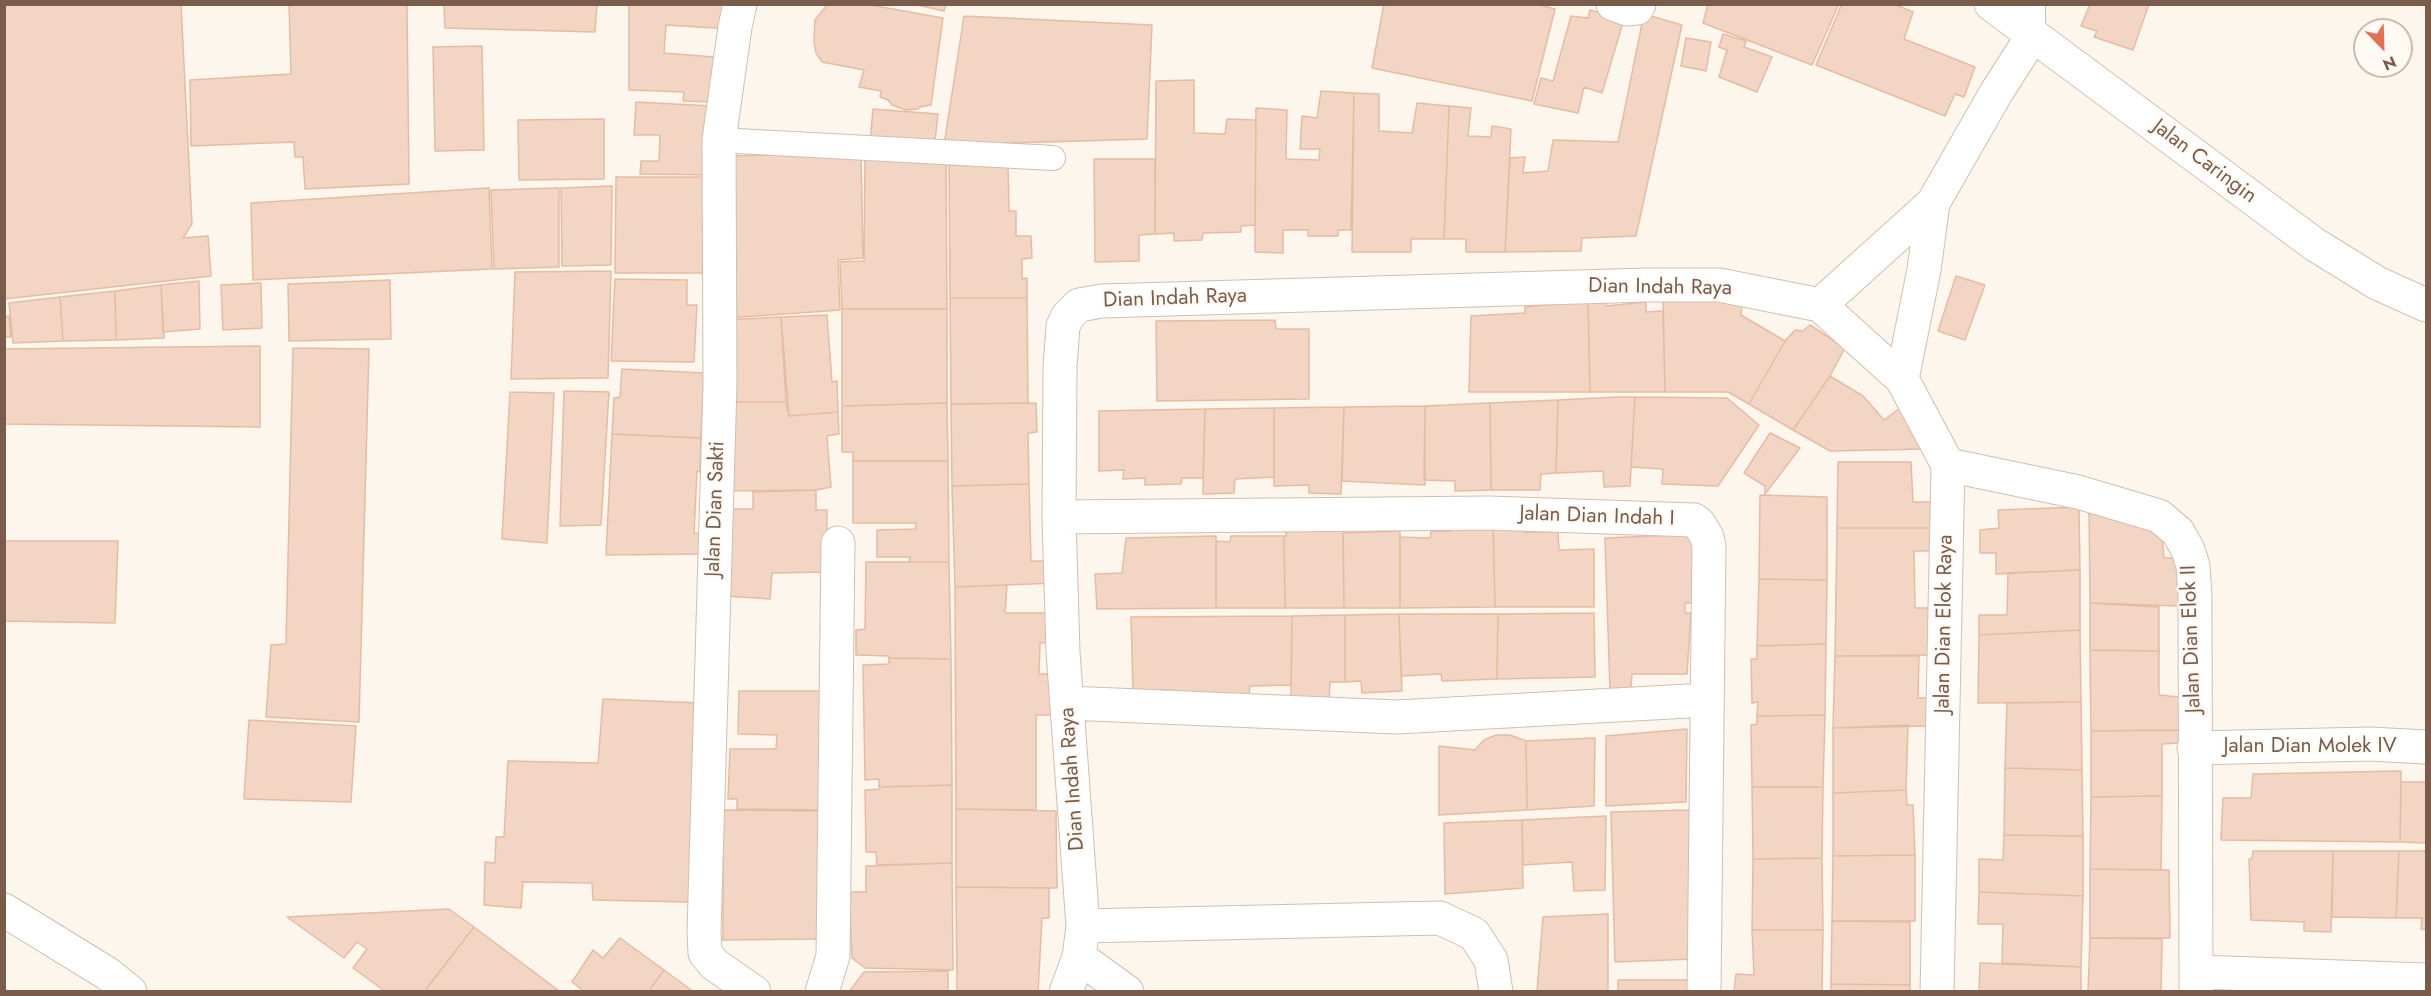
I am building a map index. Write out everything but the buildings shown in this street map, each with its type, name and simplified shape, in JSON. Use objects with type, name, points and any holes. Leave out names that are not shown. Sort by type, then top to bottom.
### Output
[{"type":"street","name":"Jalan Dian Sakti","points":[[740,4],[719,140],[720,384],[704,932],[705,953],[714,964],[754,992]]},
{"type":"street","points":[[1613,4],[1627,9],[1637,8],[1640,4]]},
{"type":"street","name":"Jalan Caringin","points":[[1991,4],[2033,20],[2314,244],[2376,283],[2427,305]]},
{"type":"street","points":[[1820,305],[1933,203],[1996,93],[2033,20]]},
{"type":"street","points":[[1902,379],[1924,270],[1933,203]]},
{"type":"street","name":"Dian Indah Raya","points":[[1066,992],[1081,941],[1063,652],[1059,517],[1060,367],[1063,326],[1068,316],[1080,305],[1102,300],[1719,285],[1820,305]]},
{"type":"street","name":"Jalan Dian Elok Raya","points":[[1820,305],[1902,379],[1948,465],[1937,992]]},
{"type":"street","name":"Jalan Dian Elok II","points":[[1948,465],[2078,492],[2159,516],[2178,532],[2188,550],[2193,566],[2195,596],[2197,982]]},
{"type":"street","name":"Jalan Dian Indah I","points":[[1059,517],[1489,513],[1694,520],[1703,529],[1709,546],[1704,992]]},
{"type":"street","points":[[822,992],[833,956],[838,543]]},
{"type":"street","points":[[1068,704],[1397,717],[1707,700]]},
{"type":"street","name":"Jalan Dian Molek IV","points":[[2194,748],[2370,744],[2427,747]]},
{"type":"street","points":[[4,910],[108,974],[130,992]]},
{"type":"street","points":[[1081,941],[1440,918],[1474,934],[1491,960],[1496,992]]},
{"type":"street","points":[[1081,941],[1127,992]]},
{"type":"street","points":[[2197,982],[2427,980]]},
{"type":"lane","points":[[719,140],[1053,158]]}]
